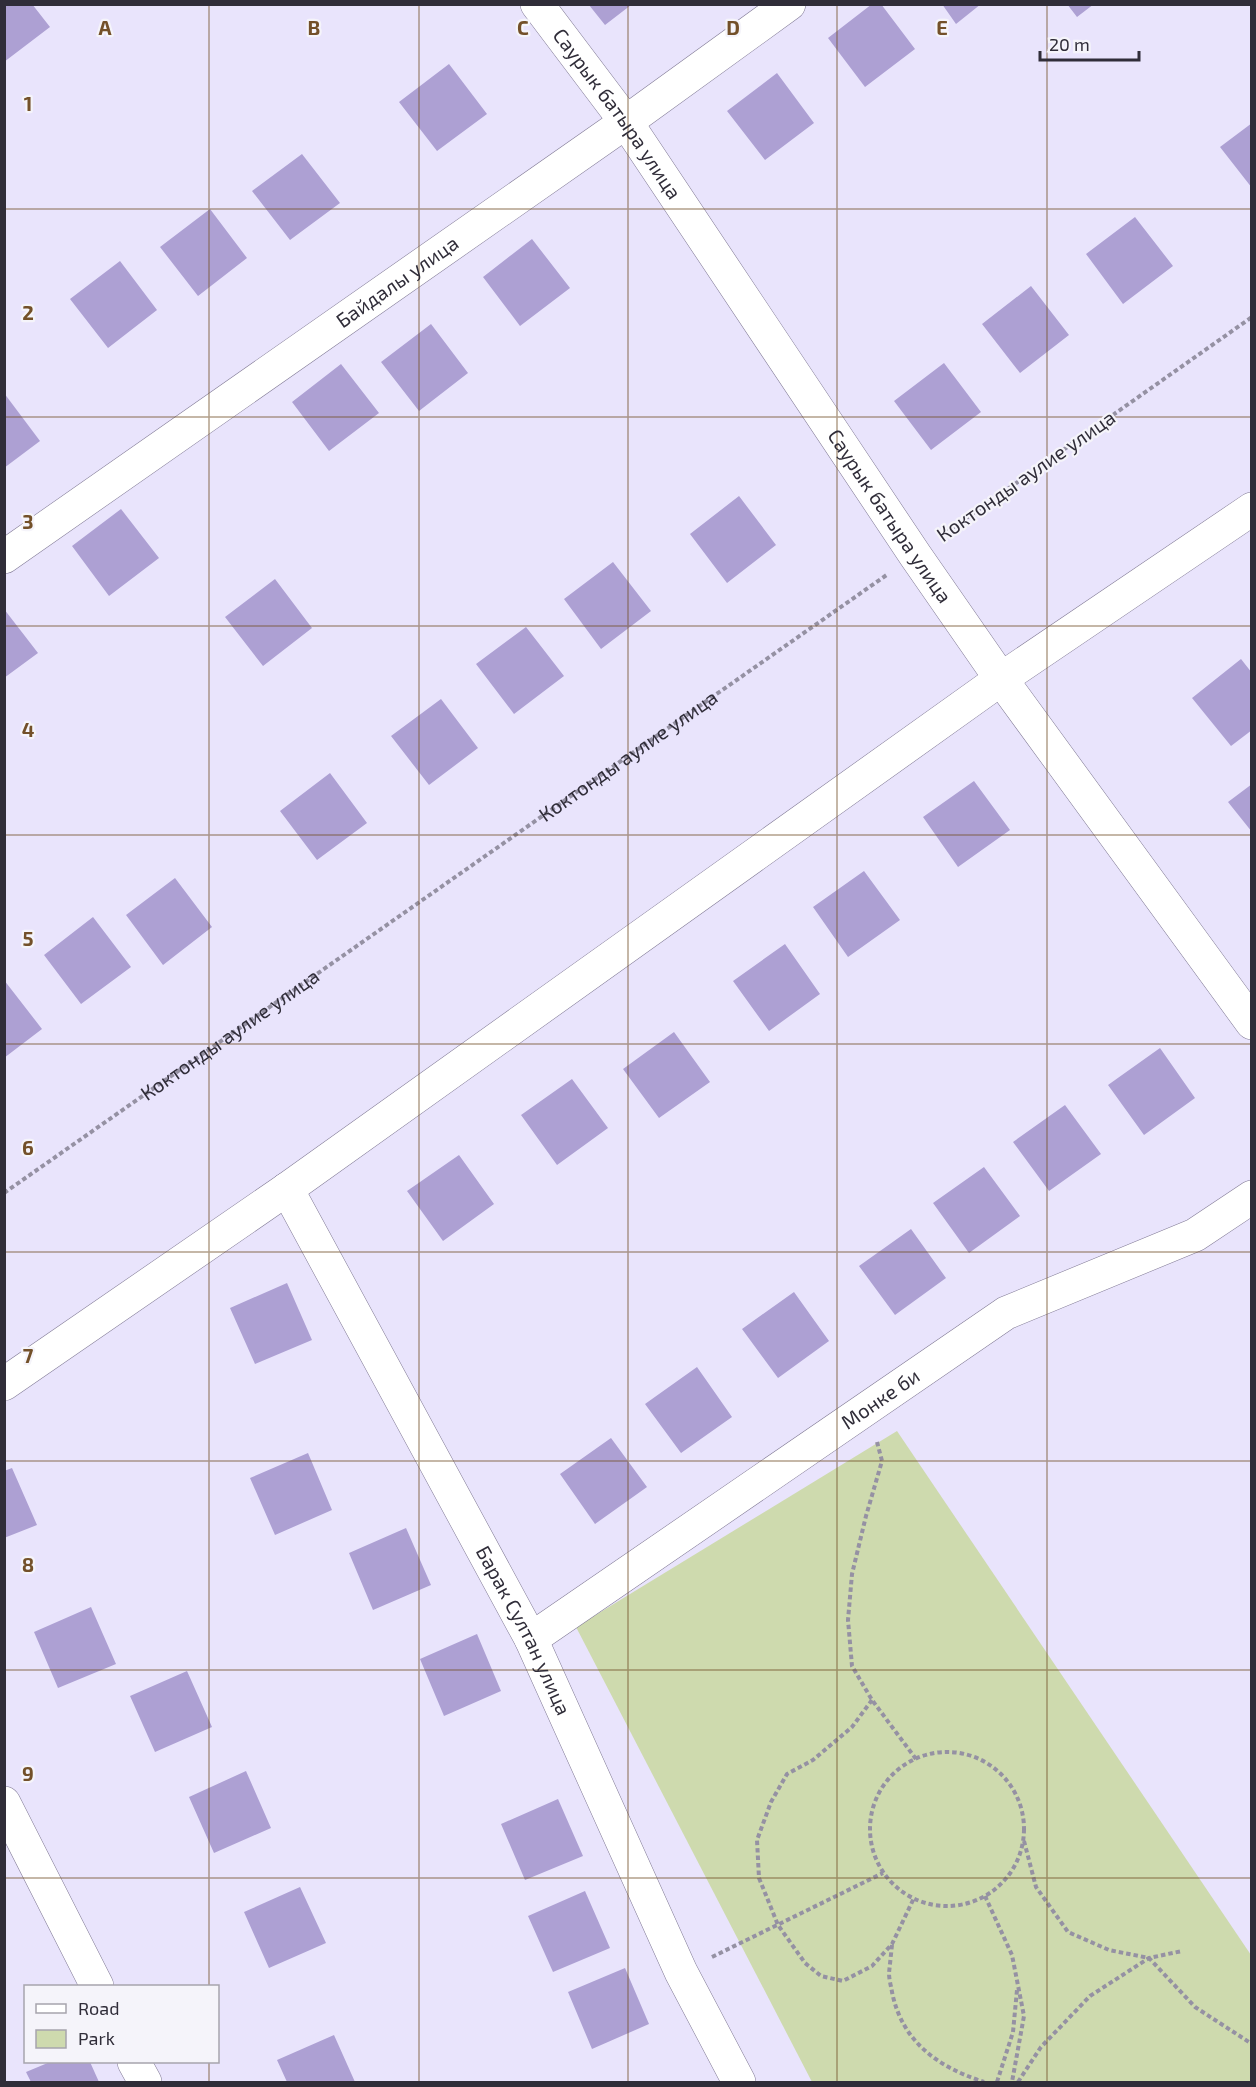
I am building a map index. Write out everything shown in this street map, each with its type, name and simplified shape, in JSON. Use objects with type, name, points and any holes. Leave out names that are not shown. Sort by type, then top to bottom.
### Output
[{"type":"street","name":"Саурык батыра улица","points":[[537,4],[626,122],[915,555],[1001,679],[1251,1023]]},
{"type":"street","name":"Байдалы улица","points":[[4,557],[626,122],[789,4]]},
{"type":"street","points":[[4,1384],[287,1189],[1001,679],[1251,509]]},
{"type":"street","name":"Барак Султан улица","points":[[287,1189],[531,1639],[681,1972],[739,2082]]},
{"type":"street","name":"Монке би","points":[[531,1639],[867,1406],[1006,1313],[1196,1235],[1251,1197]]},
{"type":"street","points":[[4,1803],[96,1985]]},
{"type":"street","points":[[135,2063],[145,2082]]},
{"type":"path","name":"Коктонды аулие улица","points":[[4,1193],[1251,317]]},
{"type":"path","points":[[867,1406],[882,1461],[852,1574],[848,1620],[852,1666],[872,1700],[916,1759]]},
{"type":"path","points":[[872,1700],[852,1727],[813,1760],[787,1774],[771,1802],[757,1840],[759,1878],[778,1925],[806,1963],[821,1976],[843,1981],[872,1966],[892,1944],[914,1898]]},
{"type":"path","points":[[1024,1839],[1016,1864],[1000,1885],[985,1896],[952,1906],[926,1904],[902,1892],[883,1873],[873,1851],[870,1827],[874,1803],[886,1782],[904,1765],[926,1755],[950,1752],[975,1757],[996,1769],[1012,1788],[1022,1812],[1024,1839],[1036,1887],[1068,1932],[1109,1950],[1149,1958],[1195,2007],[1251,2044]]},
{"type":"path","points":[[681,1972],[883,1873]]},
{"type":"path","points":[[985,1896],[1012,1955],[1024,2016],[1012,2082]]},
{"type":"path","points":[[892,1944],[889,1975],[895,2006],[906,2031],[925,2051],[940,2062],[984,2082]]},
{"type":"path","points":[[1018,2082],[1041,2048],[1090,1996],[1149,1958],[1182,1951]]},
{"type":"path","points":[[997,2082],[1013,2032],[1018,1985]]},
{"type":"green space","points":[[897,1431],[1251,1955],[1251,2082],[812,2082],[576,1627]]},
{"type":"building","points":[[4,4],[32,4],[50,27],[4,62]]},
{"type":"building","points":[[872,4],[881,4],[915,49],[865,87],[828,38]]},
{"type":"building","points":[[942,4],[981,4],[956,24]]},
{"type":"building","points":[[1067,4],[1094,4],[1077,17]]},
{"type":"building","points":[[589,5],[631,5],[605,25]]},
{"type":"building","points":[[449,64],[487,114],[437,151],[399,102]]},
{"type":"building","points":[[777,73],[814,123],[765,160],[727,111]]},
{"type":"building","points":[[1252,123],[1252,188],[1220,147]]},
{"type":"building","points":[[302,154],[340,203],[290,240],[252,191]]},
{"type":"building","points":[[210,209],[247,258],[198,296],[160,247]]},
{"type":"building","points":[[1135,217],[1173,266],[1123,304],[1086,254]]},
{"type":"building","points":[[532,239],[570,288],[520,326],[483,277]]},
{"type":"building","points":[[120,261],[157,310],[108,348],[70,299]]},
{"type":"building","points":[[1031,286],[1069,335],[1020,373],[982,324]]},
{"type":"building","points":[[431,324],[468,373],[419,411],[381,362]]},
{"type":"building","points":[[944,363],[981,412],[931,450],[894,401]]},
{"type":"building","points":[[341,364],[379,413],[329,451],[292,402]]},
{"type":"building","points":[[4,393],[40,441],[4,468]]},
{"type":"building","points":[[739,496],[776,545],[727,583],[690,534]]},
{"type":"building","points":[[121,509],[159,558],[109,596],[72,546]]},
{"type":"building","points":[[613,562],[651,611],[601,649],[564,599]]},
{"type":"building","points":[[275,579],[312,628],[263,666],[225,617]]},
{"type":"building","points":[[4,609],[38,653],[4,678]]},
{"type":"building","points":[[526,627],[564,676],[514,714],[476,664]]},
{"type":"building","points":[[1241,659],[1252,673],[1252,730],[1231,746],[1192,698]]},
{"type":"building","points":[[441,699],[478,748],[429,785],[391,736]]},
{"type":"building","points":[[330,773],[367,823],[317,860],[280,811]]},
{"type":"building","points":[[974,781],[1010,830],[958,867],[923,817]]},
{"type":"building","points":[[1252,784],[1252,832],[1228,802]]},
{"type":"building","points":[[864,871],[900,920],[848,957],[813,907]]},
{"type":"building","points":[[175,878],[212,927],[163,965],[126,915]]},
{"type":"building","points":[[93,917],[131,967],[81,1004],[44,955]]},
{"type":"building","points":[[785,944],[820,994],[769,1031],[733,981]]},
{"type":"building","points":[[4,980],[42,1029],[4,1058]]},
{"type":"building","points":[[674,1032],[710,1082],[659,1118],[623,1069]]},
{"type":"building","points":[[1160,1048],[1195,1098],[1144,1135],[1108,1085]]},
{"type":"building","points":[[572,1079],[608,1128],[557,1165],[521,1115]]},
{"type":"building","points":[[1065,1105],[1101,1154],[1049,1191],[1013,1142]]},
{"type":"building","points":[[459,1155],[494,1204],[443,1241],[407,1191]]},
{"type":"building","points":[[984,1167],[1020,1216],[969,1253],[933,1203]]},
{"type":"building","points":[[911,1229],[946,1278],[895,1315],[859,1266]]},
{"type":"building","points":[[287,1283],[312,1340],[255,1364],[230,1308]]},
{"type":"building","points":[[794,1292],[829,1341],[778,1378],[742,1329]]},
{"type":"building","points":[[697,1367],[732,1417],[681,1453],[645,1404]]},
{"type":"building","points":[[611,1438],[647,1487],[595,1524],[560,1474]]},
{"type":"building","points":[[308,1453],[332,1510],[275,1535],[250,1478]]},
{"type":"building","points":[[12,1468],[37,1525],[4,1538],[4,1471]]},
{"type":"building","points":[[406,1528],[431,1585],[373,1610],[349,1553]]},
{"type":"building","points":[[91,1607],[116,1664],[58,1688],[34,1632]]},
{"type":"building","points":[[477,1634],[501,1691],[444,1716],[420,1659]]},
{"type":"building","points":[[187,1671],[212,1727],[155,1752],[130,1696]]},
{"type":"building","points":[[246,1771],[271,1828],[214,1853],[189,1797]]},
{"type":"building","points":[[558,1799],[583,1856],[525,1880],[501,1824]]},
{"type":"building","points":[[300,1887],[326,1943],[269,1968],[244,1912]]},
{"type":"building","points":[[585,1891],[610,1948],[553,1972],[528,1916]]},
{"type":"building","points":[[625,1968],[649,2024],[592,2049],[568,1992]]},
{"type":"building","points":[[334,2035],[355,2082],[287,2082],[277,2060]]},
{"type":"building","points":[[48,2063],[90,2063],[99,2082],[31,2082],[26,2072]]}]
